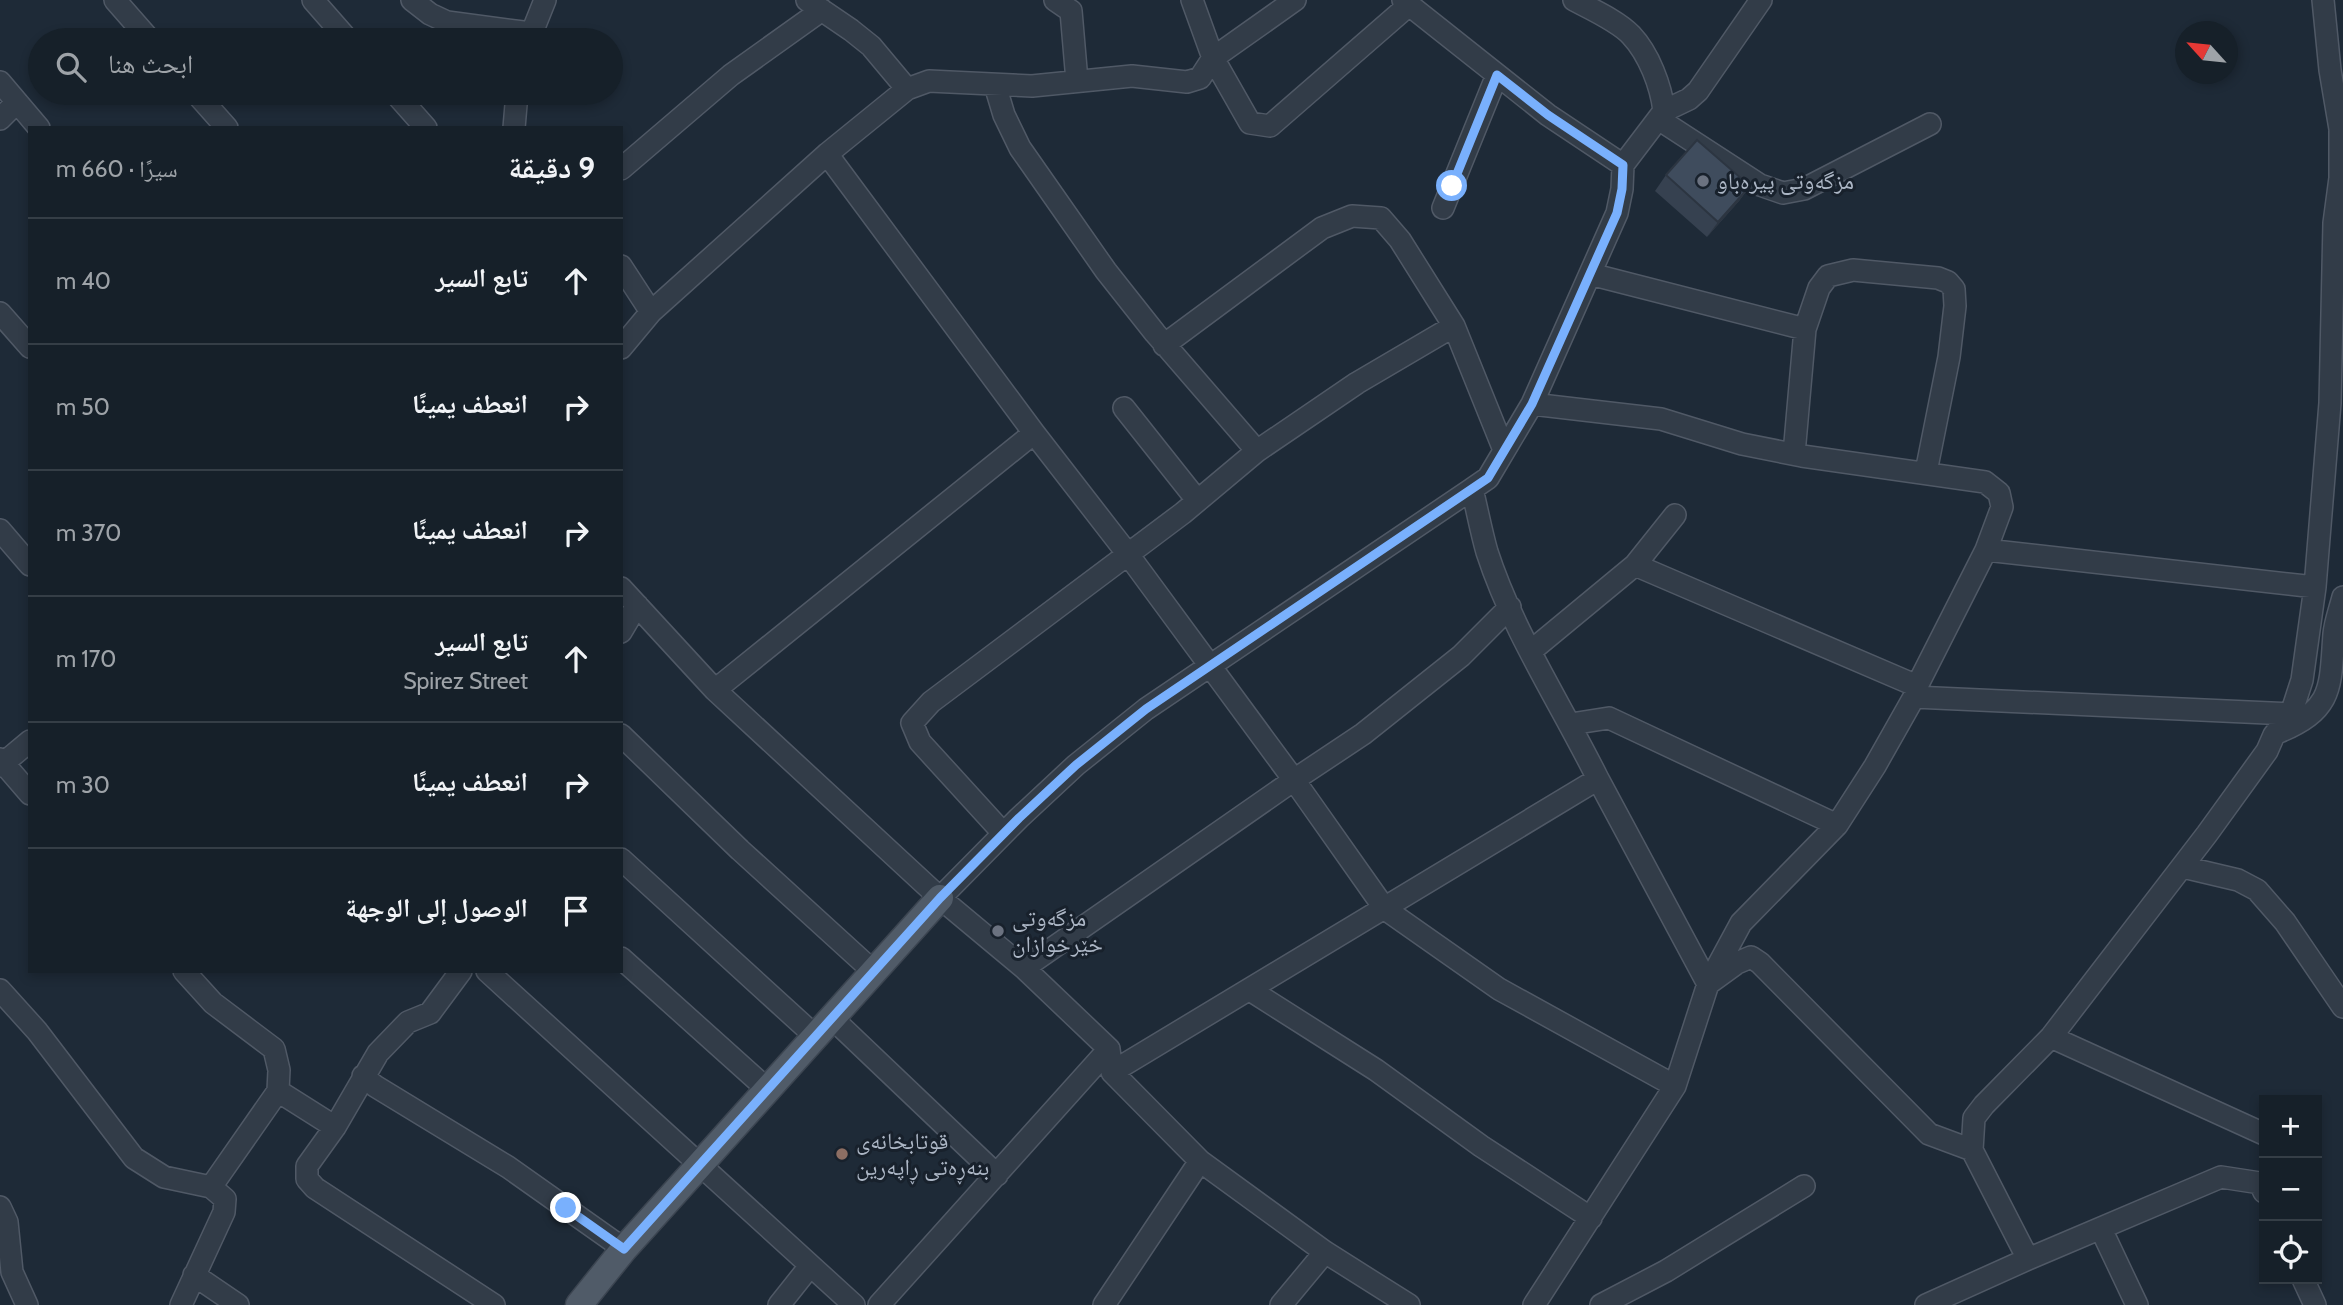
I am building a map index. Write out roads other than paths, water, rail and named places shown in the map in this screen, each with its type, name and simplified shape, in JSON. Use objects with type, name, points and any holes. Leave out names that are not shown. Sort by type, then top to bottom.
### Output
[{"type":"main road","points":[[579,1305],[699,1164],[940,898]]},
{"type":"street","points":[[115,0],[140,28]]},
{"type":"street","points":[[313,0],[338,28]]},
{"type":"street","points":[[412,0],[430,14],[447,22],[480,28]]},
{"type":"street","points":[[534,28],[545,0]]},
{"type":"street","points":[[1055,0],[1071,11],[1077,81]]},
{"type":"street","points":[[1192,0],[1213,58],[1250,123],[1270,126],[1406,2],[1548,115],[1623,165]]},
{"type":"street","points":[[623,346],[650,312],[827,154],[906,89],[929,81],[1032,86],[1132,76],[1187,82],[1200,78],[1213,58],[1295,0]]},
{"type":"street","points":[[1574,0],[1631,35],[1646,57],[1662,92],[1662,116]]},
{"type":"street","points":[[940,898],[1003,833],[1076,765],[1146,709],[1488,478],[1532,404],[1617,213],[1623,165],[1662,116],[1698,91],[1761,0]]},
{"type":"street","points":[[2028,1259],[1972,1150],[1974,1118],[2051,1037],[2183,867],[2291,714],[2302,680],[2315,587],[2338,265],[2334,223],[2340,178],[2340,129],[2330,70],[2323,0]]},
{"type":"street","points":[[623,167],[815,5],[871,46],[906,89]]},
{"type":"street","points":[[1444,208],[1497,75]]},
{"type":"street","points":[[0,82],[37,126]]},
{"type":"street","points":[[995,85],[1004,115],[1020,148],[1106,271],[1164,345],[1256,451]]},
{"type":"street","points":[[0,119],[17,102]]},
{"type":"street","points":[[207,105],[225,126]]},
{"type":"street","points":[[406,105],[424,126]]},
{"type":"street","points":[[514,126],[516,105]]},
{"type":"street","points":[[1662,116],[1760,185],[1783,193],[1804,189],[1930,124]]},
{"type":"street","points":[[827,154],[1127,553],[1385,909],[1499,989],[1675,1086]]},
{"type":"street","points":[[1164,345],[1322,228],[1352,216],[1381,218],[1401,240],[1454,326],[1504,450]]},
{"type":"street","points":[[623,269],[650,312]]},
{"type":"street","points":[[1794,454],[1805,329],[1819,288],[1828,276],[1853,270],[1938,278],[1948,282],[1954,289],[1955,306],[1949,357],[1926,472]]},
{"type":"street","points":[[1590,274],[1805,329]]},
{"type":"street","points":[[0,313],[28,345]]},
{"type":"street","points":[[1003,833],[920,742],[912,723],[930,702],[1197,500],[1256,451],[1357,383],[1454,326]]},
{"type":"street","points":[[1532,404],[1661,419],[1742,444],[1985,482],[1999,493],[2001,507],[1986,550],[1916,692],[1875,766],[1837,825],[1741,923],[1708,984],[1675,1086],[1534,1305]]},
{"type":"street","points":[[1124,408],[1197,500]]},
{"type":"street","points":[[715,690],[1034,432]]},
{"type":"street","points":[[1472,489],[1487,551],[1510,607],[1708,984]]},
{"type":"street","points":[[1531,651],[1635,565],[1675,515]]},
{"type":"street","points":[[0,530],[28,563]]},
{"type":"street","points":[[1986,550],[2315,587]]},
{"type":"street","points":[[1635,565],[1916,692],[2291,714]]},
{"type":"street","points":[[623,590],[715,690],[940,898],[1024,968],[1109,1049],[1112,1072],[1200,1161],[1325,1252],[1409,1305]]},
{"type":"street","points":[[2274,735],[2302,723],[2319,707],[2330,686],[2334,631],[2343,597]]},
{"type":"street","points":[[623,629],[637,605]]},
{"type":"street","points":[[1024,968],[1363,734],[1461,656],[1510,607]]},
{"type":"street","points":[[1571,724],[1609,718],[1837,825]]},
{"type":"street","points":[[623,737],[740,850],[874,972]]},
{"type":"street","points":[[28,743],[1,763],[28,792]]},
{"type":"street","points":[[1112,1072],[1598,779]]},
{"type":"street","points":[[623,861],[824,1027],[996,1175]]},
{"type":"street","points":[[2183,867],[2238,880],[2257,890],[2285,922],[2343,1007]]},
{"type":"street","points":[[1708,984],[1737,962],[1751,957],[1929,1134],[1972,1150]]},
{"type":"street","points":[[623,960],[767,1089]]},
{"type":"street","points":[[186,973],[213,1003],[274,1049],[279,1070],[278,1090],[212,1187]]},
{"type":"street","points":[[460,973],[430,1013],[408,1022],[390,1039],[363,1076],[335,1127],[307,1166],[306,1179],[315,1188],[494,1305]]},
{"type":"street","points":[[489,973],[854,1305]]},
{"type":"street","points":[[0,990],[37,1031],[134,1158],[164,1177],[212,1187],[225,1199],[224,1212],[181,1305]]},
{"type":"street","points":[[1250,990],[1376,1070],[1481,1146],[1591,1218]]},
{"type":"street","points":[[2051,1037],[2259,1132]]},
{"type":"street","points":[[879,1305],[1109,1049]]},
{"type":"street","points":[[363,1076],[508,1167],[624,1249]]},
{"type":"street","points":[[278,1090],[335,1127]]},
{"type":"street","points":[[1104,1305],[1200,1161]]},
{"type":"street","points":[[1926,1305],[1960,1298],[2028,1259],[2221,1177],[2259,1184]]},
{"type":"street","points":[[1601,1305],[1665,1271],[1804,1186]]},
{"type":"street","points":[[0,1207],[7,1222],[12,1272],[27,1305]]},
{"type":"street","points":[[2101,1229],[2137,1305]]},
{"type":"street","points":[[1282,1305],[1325,1252]]},
{"type":"street","points":[[779,1305],[810,1266]]},
{"type":"street","points":[[194,1275],[238,1305]]},
{"type":"street","points":[[2305,1284],[2315,1305]]},
{"type":"place","name":"مزگەوتی پیرەباو","points":[[1703,181]]},
{"type":"place","name":"مزگەوتی خێرخوازان","points":[[998,931]]},
{"type":"place","name":"قوتابخانەی بنەڕەتی ڕاپەرین","points":[[842,1154]]}]
